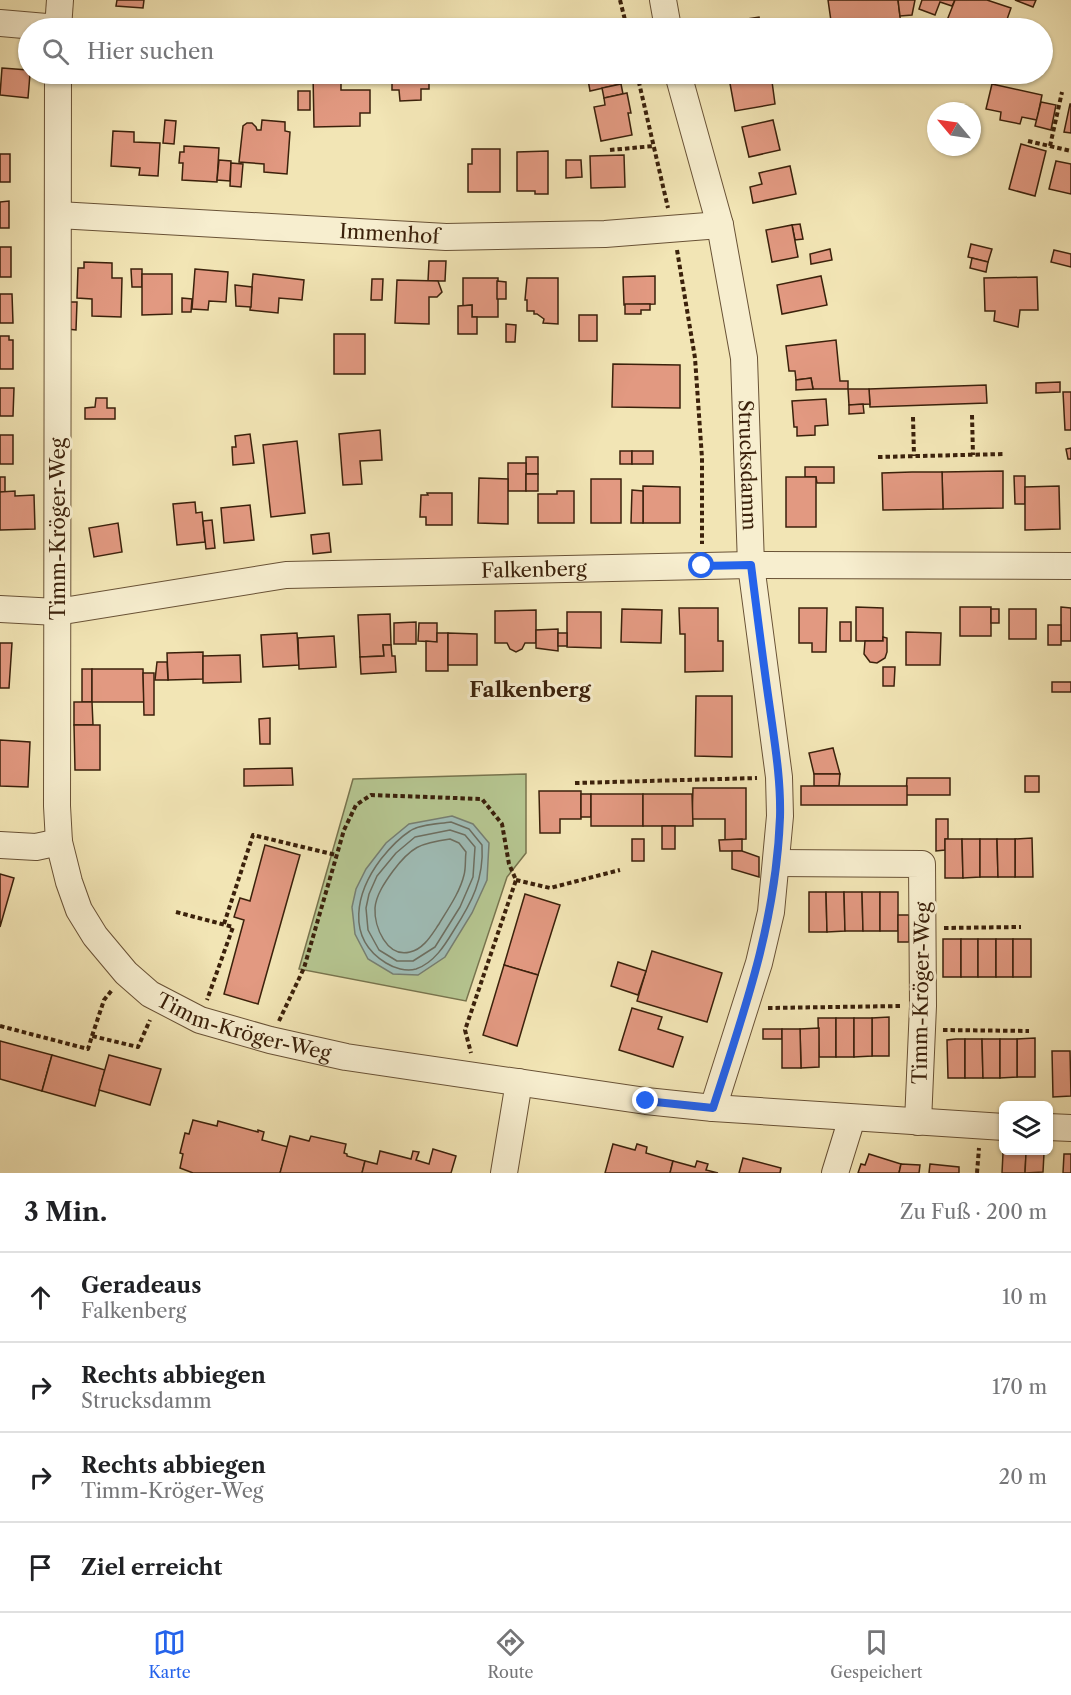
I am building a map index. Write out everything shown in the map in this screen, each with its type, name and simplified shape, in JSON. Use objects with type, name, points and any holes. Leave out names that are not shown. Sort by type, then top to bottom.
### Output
[{"type":"street","points":[[59,18],[60,0]]},
{"type":"street","points":[[663,0],[666,18]]},
{"type":"street","points":[[0,23],[18,25]]},
{"type":"street","name":"Timm-Kröger-Weg","points":[[58,84],[57,806],[59,842],[79,910],[95,936],[126,973],[161,1001],[200,1020],[270,1040],[346,1057],[646,1101],[713,1108],[999,1127]]},
{"type":"street","name":"Strucksdamm","points":[[681,84],[720,225],[744,358],[751,565],[779,777],[780,816],[771,912],[746,1008],[713,1108]]},
{"type":"street","name":"Immenhof","points":[[58,216],[446,237],[605,234],[720,225]]},
{"type":"street","name":"Falkenberg","points":[[0,609],[57,612],[286,575],[751,565],[1071,566]]},
{"type":"street","points":[[0,844],[36,847],[59,842]]},
{"type":"street","name":"Timm-Kröger-Weg","points":[[777,862],[922,864],[923,1006],[918,1122]]},
{"type":"street","points":[[504,1173],[519,1082]]},
{"type":"street","points":[[836,1173],[852,1118]]},
{"type":"street","points":[[1053,1128],[1071,1128]]},
{"type":"path","points":[[620,0],[624,18]]},
{"type":"path","points":[[639,84],[673,229],[695,358],[702,458],[702,566]]},
{"type":"path","points":[[1050,146],[1062,92]]},
{"type":"path","points":[[1028,141],[1071,151]]},
{"type":"path","points":[[610,150],[654,146]]},
{"type":"path","points":[[972,415],[973,455]]},
{"type":"path","points":[[913,417],[914,456]]},
{"type":"path","points":[[878,457],[1004,454]]},
{"type":"path","points":[[574,783],[779,777]]},
{"type":"path","points":[[270,1040],[304,968],[336,855],[344,830],[356,805],[370,795],[482,799],[502,824],[509,864],[516,880],[465,1030],[472,1050],[466,1074]]},
{"type":"path","points":[[224,924],[252,835],[336,855]]},
{"type":"path","points":[[516,880],[550,888],[620,870]]},
{"type":"path","points":[[176,912],[233,927],[200,1020]]},
{"type":"path","points":[[947,928],[1021,927]]},
{"type":"path","points":[[0,1026],[88,1049],[104,1000],[126,973]]},
{"type":"path","points":[[92,1036],[138,1047],[144,1030],[161,1001]]},
{"type":"path","points":[[746,1008],[907,1006]]},
{"type":"path","points":[[946,1030],[1029,1031]]},
{"type":"green space","points":[[526,774],[526,853],[507,877],[466,1001],[299,969],[353,779]]},
{"type":"water","points":[[452,816],[473,824],[489,843],[487,880],[472,913],[445,957],[418,975],[393,974],[368,959],[355,934],[352,907],[356,889],[366,869],[386,843],[409,824]]},
{"type":"building","points":[[117,0],[144,0],[143,8],[116,6]]},
{"type":"building","points":[[828,0],[898,0],[900,18],[831,18]]},
{"type":"building","points":[[898,0],[915,0],[912,15],[900,16]]},
{"type":"building","points":[[922,0],[955,0],[952,6],[940,2],[935,15],[919,9]]},
{"type":"building","points":[[955,0],[987,0],[1011,8],[1008,18],[948,18]]},
{"type":"building","points":[[1015,0],[1036,0],[1033,7]]},
{"type":"building","points":[[2,68],[18,69],[18,84],[29,84],[28,98],[0,95]]},
{"type":"building","points":[[313,84],[341,84],[341,90],[370,90],[370,113],[360,113],[360,126],[314,127]]},
{"type":"building","points":[[392,84],[429,84],[429,89],[421,89],[421,100],[400,101],[399,90],[392,90]]},
{"type":"building","points":[[589,84],[621,84],[590,91]]},
{"type":"building","points":[[621,84],[623,94],[604,98],[602,88]]},
{"type":"building","points":[[730,84],[772,84],[775,104],[735,111]]},
{"type":"building","points":[[992,84],[1042,95],[1037,120],[1022,117],[1020,124],[1000,120],[1001,112],[986,109]]},
{"type":"building","points":[[298,91],[310,91],[310,110],[298,110]]},
{"type":"building","points":[[627,93],[632,135],[601,141],[594,107],[605,105],[604,98]]},
{"type":"building","points":[[1041,102],[1056,105],[1051,130],[1035,126]]},
{"type":"building","points":[[1071,104],[1071,133],[1064,132]]},
{"type":"building","points":[[165,120],[176,121],[174,144],[163,143]]},
{"type":"building","points":[[262,120],[285,122],[285,131],[290,132],[287,174],[264,172],[264,164],[239,162],[243,126],[252,123],[257,130],[261,130]]},
{"type":"building","points":[[773,120],[780,150],[749,157],[742,127]]},
{"type":"building","points":[[113,131],[134,132],[134,142],[160,143],[158,176],[139,175],[140,168],[111,166]]},
{"type":"building","points":[[1021,144],[1046,151],[1035,196],[1009,189]]},
{"type":"building","points":[[184,146],[219,148],[217,182],[182,180],[183,163],[179,163],[180,152],[184,152]]},
{"type":"building","points":[[472,149],[500,149],[500,192],[468,192],[468,164],[472,164]]},
{"type":"building","points":[[548,151],[548,194],[517,191],[517,152]]},
{"type":"building","points":[[0,154],[10,154],[10,182],[0,182]]},
{"type":"building","points":[[624,155],[625,187],[591,188],[590,156]]},
{"type":"building","points":[[219,160],[231,161],[230,181],[217,180]]},
{"type":"building","points":[[566,160],[581,160],[582,177],[566,178]]},
{"type":"building","points":[[1056,161],[1071,164],[1071,194],[1049,189]]},
{"type":"building","points":[[231,163],[243,164],[241,187],[230,186]]},
{"type":"building","points":[[790,166],[796,194],[753,203],[750,187],[762,184],[759,173]]},
{"type":"building","points":[[9,201],[9,228],[0,228],[0,202]]},
{"type":"building","points":[[800,224],[803,239],[795,240],[792,225]]},
{"type":"building","points":[[792,225],[798,257],[772,262],[766,230]]},
{"type":"building","points":[[971,244],[992,249],[988,262],[968,257]]},
{"type":"building","points":[[0,247],[11,247],[11,277],[0,277]]},
{"type":"building","points":[[830,249],[832,260],[811,264],[810,254]]},
{"type":"building","points":[[1054,250],[1071,254],[1071,267],[1051,262]]},
{"type":"building","points":[[972,258],[988,262],[986,272],[970,268]]},
{"type":"building","points":[[429,261],[446,261],[445,281],[428,281]]},
{"type":"building","points":[[84,262],[112,263],[112,278],[122,278],[121,317],[92,316],[92,299],[77,298],[78,268],[84,268]]},
{"type":"building","points":[[131,269],[142,269],[142,287],[132,287]]},
{"type":"building","points":[[195,269],[228,272],[226,302],[209,301],[208,310],[192,309]]},
{"type":"building","points":[[142,274],[172,274],[172,314],[142,315]]},
{"type":"building","points":[[253,274],[304,280],[302,300],[279,298],[278,313],[250,310]]},
{"type":"building","points":[[655,276],[655,304],[624,305],[623,277]]},
{"type":"building","points":[[821,276],[827,305],[782,314],[777,285]]},
{"type":"building","points":[[1037,277],[1038,310],[1020,310],[1018,327],[994,321],[995,311],[985,311],[984,278]]},
{"type":"building","points":[[463,278],[498,278],[498,317],[472,317],[472,305],[463,306]]},
{"type":"building","points":[[527,278],[558,278],[558,324],[543,323],[544,319],[534,314],[534,311],[527,311],[527,300],[525,300]]},
{"type":"building","points":[[372,279],[383,279],[382,300],[371,300]]},
{"type":"building","points":[[397,280],[438,281],[442,292],[437,297],[429,297],[429,324],[395,323]]},
{"type":"building","points":[[497,281],[506,282],[506,299],[497,299]]},
{"type":"building","points":[[235,285],[252,287],[251,307],[236,306]]},
{"type":"building","points":[[0,294],[12,294],[13,323],[0,323]]},
{"type":"building","points":[[182,298],[192,299],[191,312],[182,312]]},
{"type":"building","points":[[67,302],[77,302],[76,330],[67,329]]},
{"type":"building","points":[[625,304],[650,304],[650,310],[641,310],[641,314],[625,314]]},
{"type":"building","points":[[472,305],[472,317],[477,317],[477,334],[458,334],[458,306]]},
{"type":"building","points":[[579,315],[597,315],[597,341],[579,341]]},
{"type":"building","points":[[506,324],[516,325],[515,342],[506,342]]},
{"type":"building","points":[[334,334],[365,334],[365,374],[334,374]]},
{"type":"building","points":[[0,336],[9,336],[9,340],[13,340],[13,369],[0,369]]},
{"type":"building","points":[[836,340],[840,381],[848,381],[848,389],[813,389],[811,378],[796,380],[795,371],[789,371],[786,346]]},
{"type":"building","points":[[613,364],[680,365],[680,408],[612,407]]},
{"type":"building","points":[[811,378],[813,389],[796,390],[796,380]]},
{"type":"building","points":[[1060,382],[1060,392],[1036,393],[1036,383]]},
{"type":"building","points":[[986,385],[987,403],[870,407],[869,389]]},
{"type":"building","points":[[0,388],[14,388],[13,416],[0,416]]},
{"type":"building","points":[[848,389],[869,389],[870,404],[849,405]]},
{"type":"building","points":[[1063,392],[1071,392],[1071,430],[1065,430]]},
{"type":"building","points":[[96,398],[107,398],[107,408],[115,408],[115,419],[85,419],[85,408],[95,407]]},
{"type":"building","points":[[826,399],[828,425],[815,426],[815,435],[797,436],[792,401]]},
{"type":"building","points":[[863,404],[864,413],[849,414],[849,405]]},
{"type":"building","points":[[380,430],[382,460],[360,461],[362,484],[343,485],[339,434]]},
{"type":"building","points":[[250,434],[254,463],[233,465],[232,447],[236,447],[235,436]]},
{"type":"building","points":[[0,435],[13,435],[13,464],[0,464]]},
{"type":"building","points":[[297,441],[305,513],[271,517],[263,445]]},
{"type":"building","points":[[1071,448],[1071,459],[1068,459],[1066,449]]},
{"type":"building","points":[[620,451],[632,451],[632,464],[620,464]]},
{"type":"building","points":[[632,451],[653,451],[653,464],[632,464]]},
{"type":"building","points":[[526,457],[538,457],[538,474],[526,474]]},
{"type":"building","points":[[508,463],[526,463],[526,491],[508,491]]},
{"type":"building","points":[[805,467],[834,467],[834,483],[817,483],[816,477],[805,477]]},
{"type":"building","points":[[1003,471],[1003,508],[943,509],[942,472]]},
{"type":"building","points":[[942,472],[943,509],[883,510],[882,473]]},
{"type":"building","points":[[526,474],[538,474],[538,491],[526,491]]},
{"type":"building","points":[[1014,476],[1025,476],[1025,504],[1015,504]]},
{"type":"building","points":[[0,477],[5,477],[5,492],[0,492]]},
{"type":"building","points":[[786,477],[816,477],[816,527],[786,527]]},
{"type":"building","points":[[479,478],[508,479],[508,524],[478,523]]},
{"type":"building","points":[[591,479],[621,479],[621,523],[591,523]]},
{"type":"building","points":[[643,486],[680,487],[680,523],[643,523]]},
{"type":"building","points":[[1059,486],[1060,529],[1025,530],[1025,487]]},
{"type":"building","points":[[632,490],[643,491],[643,523],[631,523]]},
{"type":"building","points":[[15,491],[15,496],[34,495],[35,529],[0,530],[0,492]]},
{"type":"building","points":[[557,491],[574,491],[574,523],[538,523],[538,494],[557,494]]},
{"type":"building","points":[[427,493],[452,493],[452,525],[426,525],[426,517],[420,517],[421,495],[428,495]]},
{"type":"building","points":[[195,502],[196,513],[202,512],[205,542],[177,545],[173,504]]},
{"type":"building","points":[[250,505],[254,540],[224,543],[221,508]]},
{"type":"building","points":[[212,520],[215,548],[206,549],[203,521]]},
{"type":"building","points":[[118,523],[122,552],[94,557],[89,528]]},
{"type":"building","points":[[329,533],[331,552],[313,554],[311,535]]},
{"type":"building","points":[[856,607],[883,608],[883,641],[856,641]]},
{"type":"building","points":[[960,607],[991,607],[991,636],[960,636]]},
{"type":"building","points":[[1061,607],[1071,608],[1071,641],[1061,641]]},
{"type":"building","points":[[679,608],[718,608],[718,641],[723,641],[723,671],[685,672],[685,634],[680,634]]},
{"type":"building","points":[[799,608],[827,608],[826,652],[812,652],[812,643],[799,643]]},
{"type":"building","points":[[622,609],[662,610],[661,643],[621,642]]},
{"type":"building","points":[[991,609],[999,609],[999,623],[991,623]]},
{"type":"building","points":[[1009,609],[1036,609],[1036,639],[1009,639]]},
{"type":"building","points":[[536,610],[536,643],[525,643],[522,649],[516,652],[510,649],[507,643],[495,643],[495,611]]},
{"type":"building","points":[[567,612],[601,612],[601,648],[567,647]]},
{"type":"building","points":[[390,614],[391,645],[383,645],[384,656],[360,657],[358,615]]},
{"type":"building","points":[[416,622],[416,644],[394,644],[394,623]]},
{"type":"building","points":[[840,622],[851,622],[851,641],[840,641]]},
{"type":"building","points":[[419,623],[437,623],[437,642],[418,641]]},
{"type":"building","points":[[1048,625],[1061,625],[1061,645],[1048,645]]},
{"type":"building","points":[[558,629],[558,651],[536,648],[536,630]]},
{"type":"building","points":[[906,632],[941,633],[940,665],[906,665]]},
{"type":"building","points":[[297,633],[299,665],[263,667],[261,635]]},
{"type":"building","points":[[437,633],[448,633],[448,671],[426,671],[426,641],[437,642]]},
{"type":"building","points":[[448,633],[477,634],[477,665],[448,665]]},
{"type":"building","points":[[558,633],[567,633],[567,646],[558,646]]},
{"type":"building","points":[[334,636],[336,667],[299,669],[298,638]]},
{"type":"building","points":[[883,637],[887,638],[885,658],[877,663],[870,662],[864,654],[865,641],[883,641]]},
{"type":"building","points":[[0,643],[12,643],[9,688],[0,688]]},
{"type":"building","points":[[383,645],[391,645],[392,656],[395,656],[396,672],[361,674],[360,657],[384,656]]},
{"type":"building","points":[[203,652],[203,679],[168,680],[167,653]]},
{"type":"building","points":[[240,655],[241,682],[203,683],[203,656]]},
{"type":"building","points":[[157,662],[167,662],[168,680],[155,680]]},
{"type":"building","points":[[883,667],[895,667],[894,686],[883,686]]},
{"type":"building","points":[[82,669],[92,669],[92,702],[82,702]]},
{"type":"building","points":[[92,669],[143,669],[144,702],[92,702]]},
{"type":"building","points":[[143,673],[154,673],[154,715],[144,715]]},
{"type":"building","points":[[1052,682],[1071,682],[1071,692],[1052,692]]},
{"type":"building","points":[[696,696],[732,696],[732,757],[695,756]]},
{"type":"building","points":[[74,702],[92,702],[93,725],[74,725]]},
{"type":"building","points":[[270,718],[270,744],[260,744],[259,719]]},
{"type":"building","points":[[74,725],[100,725],[100,770],[75,770]]},
{"type":"building","points":[[0,740],[30,742],[28,787],[0,786]]},
{"type":"building","points":[[833,748],[840,774],[814,774],[809,753]]},
{"type":"building","points":[[292,768],[293,785],[244,786],[244,769]]},
{"type":"building","points":[[814,774],[840,774],[839,786],[814,786]]},
{"type":"building","points":[[1025,776],[1039,776],[1039,792],[1025,792]]},
{"type":"building","points":[[907,778],[950,778],[950,795],[906,795]]},
{"type":"building","points":[[801,786],[907,786],[907,805],[801,805]]},
{"type":"building","points":[[693,788],[746,788],[746,839],[725,840],[725,819],[692,819]]},
{"type":"building","points":[[539,791],[581,791],[581,819],[560,819],[560,833],[540,833]]},
{"type":"building","points":[[581,794],[591,794],[591,817],[581,817]]},
{"type":"building","points":[[591,794],[643,794],[643,826],[591,826]]},
{"type":"building","points":[[643,794],[692,794],[693,826],[643,826]]},
{"type":"building","points":[[936,819],[948,819],[948,839],[945,839],[945,850],[936,851]]},
{"type":"building","points":[[662,826],[675,826],[675,849],[662,849]]},
{"type":"building","points":[[1032,838],[1033,877],[1015,877],[1015,839]]},
{"type":"building","points":[[632,839],[644,839],[644,861],[632,861]]},
{"type":"building","points":[[742,839],[742,851],[720,851],[719,840]]},
{"type":"building","points":[[945,839],[962,839],[963,878],[945,878]]},
{"type":"building","points":[[962,839],[980,839],[980,877],[963,878]]},
{"type":"building","points":[[980,839],[997,839],[998,877],[980,877]]},
{"type":"building","points":[[997,839],[1015,839],[1015,877],[998,877]]},
{"type":"building","points":[[265,845],[300,855],[258,1004],[224,994],[244,920],[234,917],[240,898],[250,901]]},
{"type":"building","points":[[732,851],[742,851],[759,857],[759,877],[732,869]]},
{"type":"building","points":[[0,874],[14,878],[0,927]]},
{"type":"building","points":[[809,892],[826,892],[827,932],[809,932]]},
{"type":"building","points":[[826,892],[844,892],[845,931],[827,932]]},
{"type":"building","points":[[844,892],[862,892],[863,931],[845,931]]},
{"type":"building","points":[[862,892],[880,892],[880,931],[863,931]]},
{"type":"building","points":[[880,892],[898,892],[898,931],[880,931]]},
{"type":"building","points":[[525,894],[560,905],[538,975],[504,965]]},
{"type":"building","points":[[898,915],[909,915],[909,942],[898,942]]},
{"type":"building","points":[[943,939],[961,939],[961,977],[943,977]]},
{"type":"building","points":[[961,939],[978,939],[978,977],[961,977]]},
{"type":"building","points":[[978,939],[996,939],[996,977],[978,977]]},
{"type":"building","points":[[996,939],[1013,939],[1013,977],[996,977]]},
{"type":"building","points":[[1013,939],[1031,939],[1031,977],[1013,977]]},
{"type":"building","points":[[652,951],[722,973],[707,1022],[637,1001]]},
{"type":"building","points":[[618,962],[646,971],[638,995],[611,986]]},
{"type":"building","points":[[504,965],[538,975],[517,1046],[483,1035]]},
{"type":"building","points":[[632,1008],[662,1017],[658,1029],[683,1037],[673,1067],[619,1050]]},
{"type":"building","points":[[889,1017],[889,1056],[872,1056],[872,1018]]},
{"type":"building","points":[[818,1018],[836,1018],[836,1057],[819,1057]]},
{"type":"building","points":[[836,1018],[854,1018],[854,1057],[836,1057]]},
{"type":"building","points":[[854,1018],[872,1018],[872,1056],[854,1057]]},
{"type":"building","points":[[819,1028],[819,1067],[801,1068],[800,1029]]},
{"type":"building","points":[[763,1029],[782,1029],[782,1039],[763,1039]]},
{"type":"building","points":[[782,1029],[800,1029],[801,1068],[782,1068]]},
{"type":"building","points":[[1035,1038],[1035,1077],[1017,1077],[1017,1039]]},
{"type":"building","points":[[965,1039],[965,1078],[948,1078],[947,1040]]},
{"type":"building","points":[[965,1039],[982,1039],[983,1078],[965,1078]]},
{"type":"building","points":[[982,1039],[1000,1039],[1000,1078],[983,1078]]},
{"type":"building","points":[[1000,1039],[1017,1039],[1017,1077],[1000,1078]]},
{"type":"building","points":[[0,1041],[52,1055],[42,1091],[0,1079]]},
{"type":"building","points":[[1052,1051],[1070,1051],[1071,1096],[1053,1097]]},
{"type":"building","points":[[52,1055],[105,1070],[95,1106],[42,1091]]},
{"type":"building","points":[[109,1055],[161,1069],[150,1105],[99,1090]]},
{"type":"building","points":[[193,1120],[217,1126],[218,1121],[264,1132],[262,1140],[288,1147],[280,1173],[193,1173],[180,1168],[183,1154],[180,1153],[185,1133],[189,1134]]},
{"type":"building","points":[[290,1136],[309,1141],[311,1136],[346,1144],[344,1153],[347,1156],[365,1161],[362,1173],[280,1173]]},
{"type":"building","points":[[613,1144],[635,1150],[637,1144],[647,1147],[646,1153],[673,1161],[670,1173],[605,1173]]},
{"type":"building","points":[[433,1149],[456,1156],[451,1173],[362,1173],[365,1161],[377,1164],[380,1151],[411,1159],[413,1151],[419,1152],[416,1160],[429,1164]]},
{"type":"building","points":[[869,1154],[901,1164],[899,1173],[858,1173],[861,1164],[865,1165]]},
{"type":"building","points":[[1064,1154],[1071,1154],[1071,1173],[1063,1173]]},
{"type":"building","points":[[1003,1155],[1026,1155],[1025,1173],[1002,1173]]},
{"type":"building","points":[[1026,1155],[1044,1155],[1043,1172],[1025,1173]]},
{"type":"building","points":[[743,1158],[781,1168],[780,1173],[739,1173]]},
{"type":"building","points":[[673,1161],[695,1167],[697,1161],[701,1162],[708,1164],[706,1170],[718,1173],[670,1173]]},
{"type":"building","points":[[901,1164],[920,1165],[919,1173],[899,1173]]},
{"type":"building","points":[[930,1164],[959,1167],[959,1173],[929,1173]]},
{"type":"district","name":"Falkenberg","points":[[530,689]]},
{"type":"route","points":[[646,1101],[713,1108],[759,963],[771,912],[777,862],[780,816],[779,777],[751,565],[702,566]]}]
